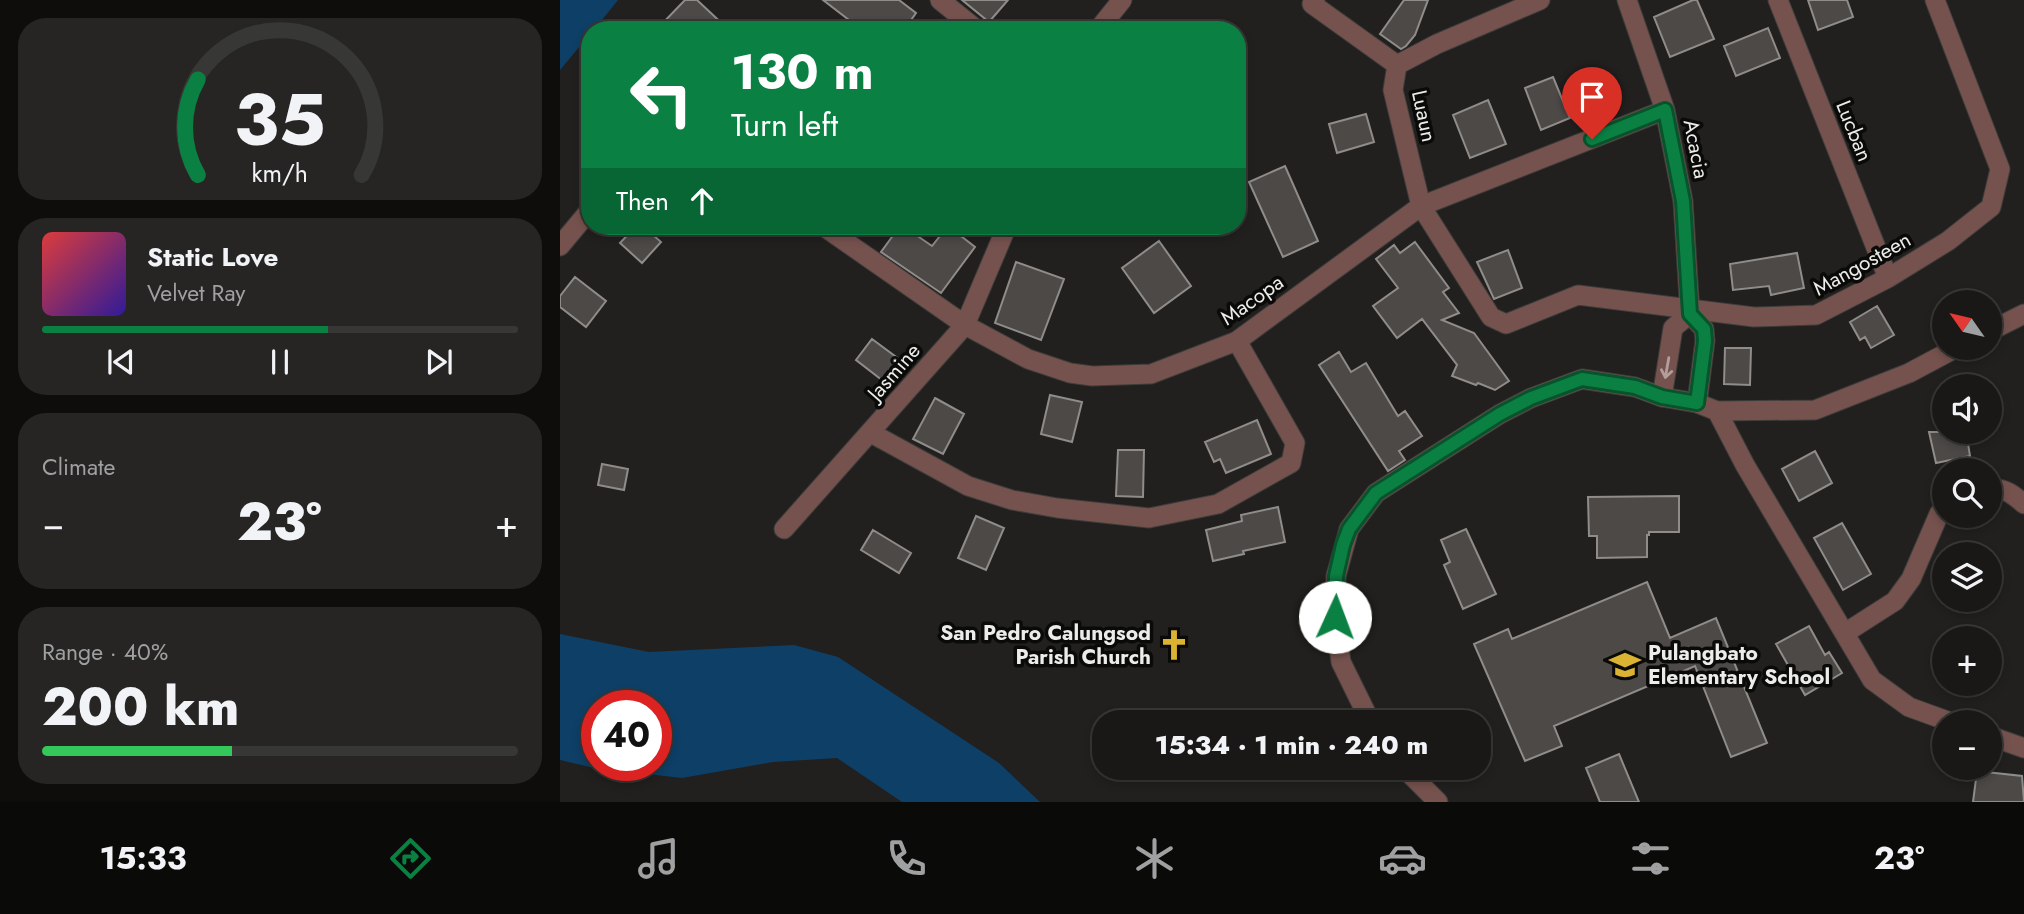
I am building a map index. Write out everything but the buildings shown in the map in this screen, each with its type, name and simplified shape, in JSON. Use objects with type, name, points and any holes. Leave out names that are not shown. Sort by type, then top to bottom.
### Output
[{"type":"street","points":[[940,0],[966,21]]},
{"type":"street","points":[[1105,21],[1122,0]]},
{"type":"street","name":"Luaun","points":[[1421,206],[1393,90],[1397,65],[1437,44],[1541,0]]},
{"type":"street","name":"Acacia","points":[[1626,0],[1665,110],[1683,201],[1690,311]]},
{"type":"street","name":"Lucban","points":[[1778,0],[1888,278]]},
{"type":"street","name":"Mangosteen","points":[[1421,206],[1491,317],[1506,324],[1578,295],[1754,317],[1816,315],[1888,278],[1948,241],[1991,207],[2000,169],[1935,0]]},
{"type":"street","points":[[1313,2],[1397,65]]},
{"type":"street","name":"Macopa","points":[[836,235],[965,325],[1028,359],[1070,373],[1092,376],[1151,374],[1237,341],[1421,206],[1665,110]]},
{"type":"street","points":[[560,246],[581,221]]},
{"type":"street","name":"Jasmine","points":[[784,529],[872,433],[965,325],[1003,235]]},
{"type":"street","points":[[1662,397],[1673,328],[1690,311],[1704,329],[1705,341],[1697,403]]},
{"type":"street","points":[[2002,325],[2024,314]]},
{"type":"street","points":[[872,433],[968,486],[1012,500],[1149,518],[1218,504],[1291,463],[1295,453],[1295,443],[1237,341]]},
{"type":"street","points":[[1365,710],[1341,662],[1335,617],[1336,576],[1349,529],[1376,493],[1500,414],[1531,398],[1582,379],[1635,387],[1717,411],[1815,410],[1909,373],[1933,360]]},
{"type":"street","points":[[1717,411],[1745,465],[1872,680],[1909,707],[1932,716]]},
{"type":"street","points":[[2002,490],[2014,494],[2024,504]]},
{"type":"street","points":[[1845,634],[1895,601],[1911,579],[1933,528]]},
{"type":"street","points":[[2002,740],[2024,748]]},
{"type":"street","points":[[1416,780],[1438,802]]},
{"type":"water","points":[[560,0],[618,0],[601,21],[581,21],[581,45],[560,70]]},
{"type":"water","points":[[560,634],[649,652],[794,645],[838,657],[999,763],[1040,802],[902,802],[837,758],[773,762],[682,778],[672,777],[672,690],[581,690],[581,765],[560,760]]},
{"type":"place","name":"San Pedro Calungsod Parish Church","points":[[1174,645]]},
{"type":"place","name":"Pulangbato Elementary School","points":[[1625,665]]},
{"type":"route","points":[[1335,617],[1336,576],[1343,545],[1349,529],[1376,493],[1500,414],[1531,398],[1582,379],[1635,387],[1662,397],[1697,403],[1705,341],[1704,329],[1690,314],[1683,201],[1665,110],[1592,139]]}]
